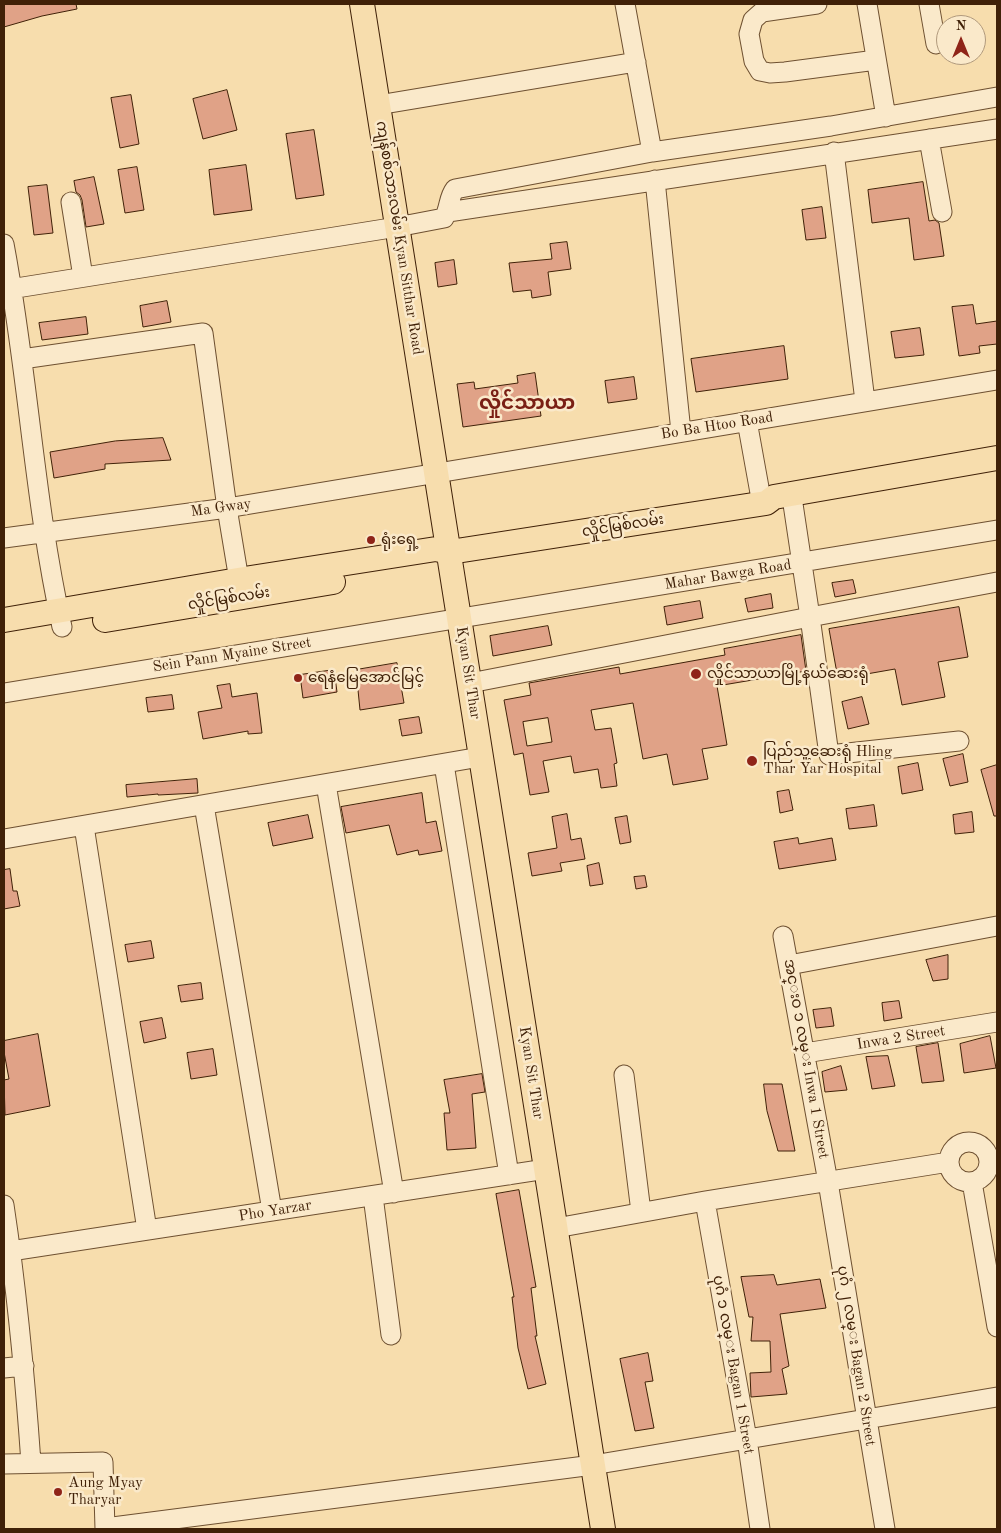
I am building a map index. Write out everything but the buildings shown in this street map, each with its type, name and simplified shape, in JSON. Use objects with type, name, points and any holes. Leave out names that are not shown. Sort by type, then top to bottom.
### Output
[{"type":"main road","name":"ကျန်စစ်သားလမ်း Kyan Sitthar Road","points":[[362,4],[450,552]]},
{"type":"main road","name":"လှိုင်မြစ်လမ်း","points":[[4,635],[60,619],[240,589],[436,549],[450,552],[764,504],[775,507],[791,499],[997,458]]},
{"type":"main road","name":"လှိုင်မြစ်လမ်း","points":[[791,499],[997,469]]},
{"type":"main road","name":"Kyan Sit Thar","points":[[450,552],[480,757],[603,1529]]},
{"type":"main road","name":"လှိုင်မြစ်လမ်း","points":[[4,620],[60,619]]},
{"type":"street","points":[[625,4],[652,152]]},
{"type":"street","points":[[817,4],[762,12],[753,20],[749,34],[754,61],[760,72],[785,72],[876,60]]},
{"type":"street","points":[[867,4],[886,117]]},
{"type":"street","points":[[929,4],[936,44]]},
{"type":"street","points":[[378,105],[636,62]]},
{"type":"street","points":[[8,289],[444,218],[448,212],[449,199],[455,189],[652,152],[886,117],[997,97]]},
{"type":"street","points":[[448,212],[770,164],[834,152],[997,129]]},
{"type":"street","points":[[928,139],[942,212]]},
{"type":"street","points":[[834,152],[865,401]]},
{"type":"street","points":[[655,180],[681,432]]},
{"type":"street","points":[[71,202],[83,277]]},
{"type":"street","points":[[4,244],[8,289],[22,359],[45,532],[60,619]]},
{"type":"street","points":[[22,359],[203,333],[240,589]]},
{"type":"street","name":"Bo Ba Htoo Road","points":[[437,472],[997,380]]},
{"type":"street","points":[[747,421],[764,504]]},
{"type":"street","name":"Ma Gway","points":[[4,538],[227,508],[437,472]]},
{"type":"street","points":[[791,499],[829,755],[959,741]]},
{"type":"street","name":"Mahar Bawga Road","points":[[459,617],[997,530]]},
{"type":"street","points":[[470,683],[997,582]]},
{"type":"street","name":"Sein Pann Myaine Street","points":[[4,693],[459,617]]},
{"type":"street","points":[[4,839],[480,757]]},
{"type":"street","points":[[444,764],[509,1175]]},
{"type":"street","points":[[326,784],[394,1192]]},
{"type":"street","points":[[204,805],[272,1211]]},
{"type":"street","points":[[84,826],[147,1230]]},
{"type":"street","points":[[789,965],[997,926]]},
{"type":"street","name":"အင္းဝ ၁ လမ္း Inwa 1 Street","points":[[784,936],[828,1182]]},
{"type":"street","name":"Inwa 2 Street","points":[[805,1053],[997,1022]]},
{"type":"street","points":[[624,1075],[641,1212]]},
{"type":"street","points":[[966,1143],[978,1145],[992,1155],[987,1170],[978,1180],[965,1182],[953,1175],[949,1162],[954,1149],[966,1143]]},
{"type":"street","points":[[556,1228],[705,1200],[949,1162]]},
{"type":"street","name":"Pho Yarzar","points":[[7,1251],[546,1169]]},
{"type":"street","name":"ပုဂံ ၂ လမ္း Bagan 2 Street","points":[[828,1182],[885,1529]]},
{"type":"street","points":[[972,1182],[997,1327]]},
{"type":"street","points":[[373,1196],[392,1335]]},
{"type":"street","name":"ပုဂံ ၁ လမ္း Bagan 1 Street","points":[[705,1200],[760,1529]]},
{"type":"street","points":[[4,1205],[7,1251],[24,1366],[32,1463]]},
{"type":"street","points":[[4,1368],[24,1366]]},
{"type":"street","points":[[4,1464],[104,1462],[105,1528],[593,1465],[997,1396]]},
{"type":"place","name":"ရုံးရှေ့","points":[[371,540]]},
{"type":"place","name":"လှိုင်သာယာမြို့နယ်ဆေးရုံ","points":[[696,674]]},
{"type":"place","name":"ရေနံမြေအောင်မြင့်","points":[[298,678]]},
{"type":"place","name":"ပြည်သူ့ဆေးရုံ Hling Thar Yar Hospital","points":[[752,761]]},
{"type":"place","name":"Aung Myay Tharyar","points":[[58,1492]]},
{"type":"district","name":"လှိုင်သာယာ","points":[[527,404]]}]
